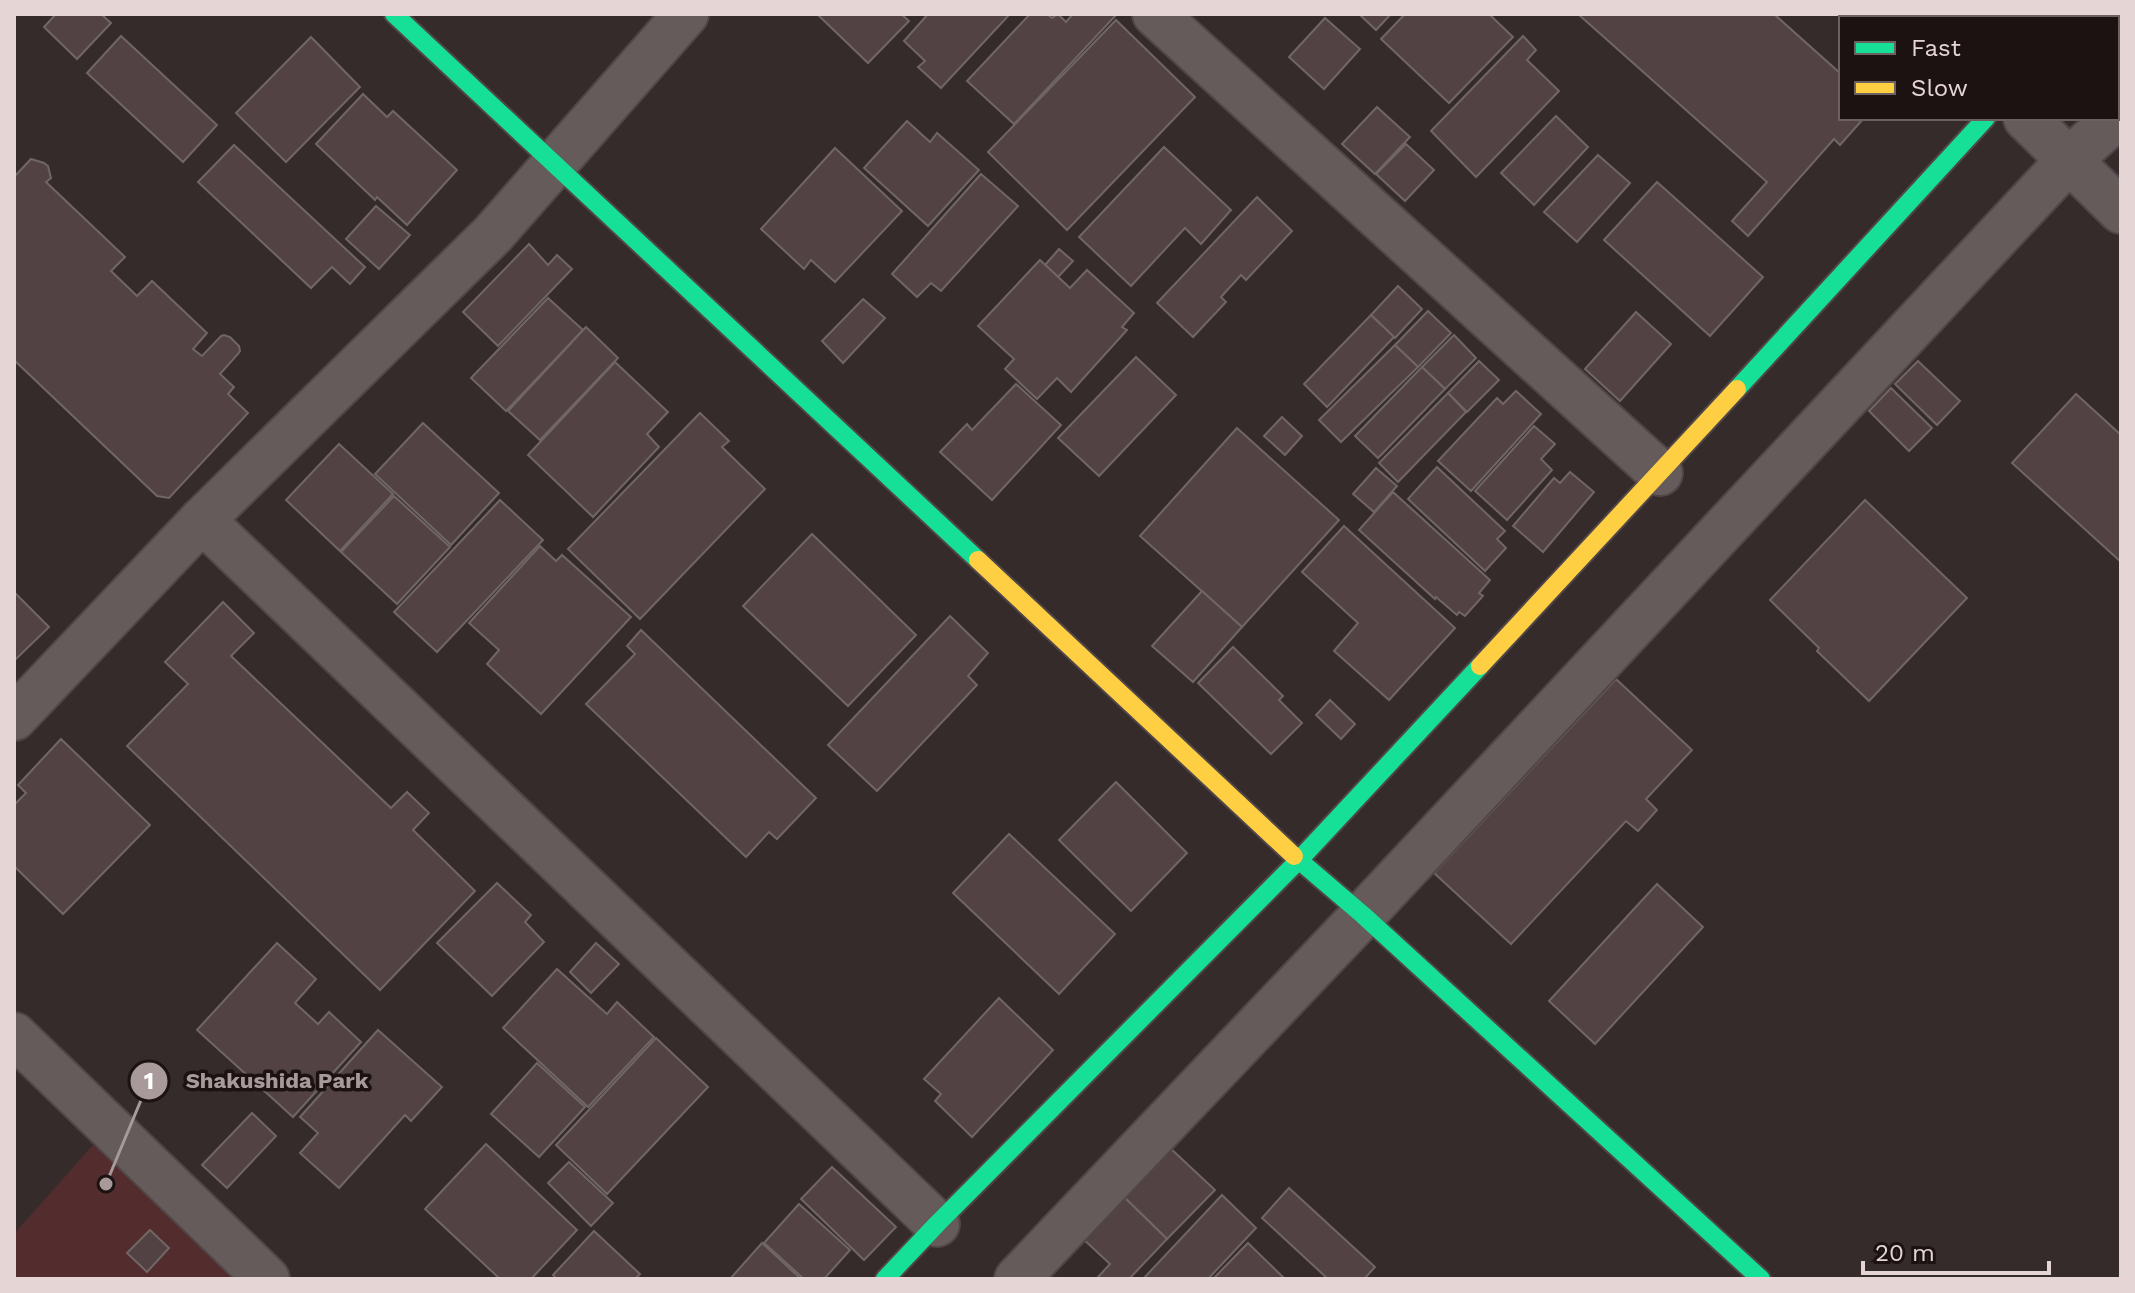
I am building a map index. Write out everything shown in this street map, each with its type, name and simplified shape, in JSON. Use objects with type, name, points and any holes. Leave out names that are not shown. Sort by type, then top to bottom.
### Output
[{"type":"street","points":[[394,14],[1299,860],[1761,1279]]},
{"type":"street","points":[[14,718],[202,520],[493,234],[686,14]]},
{"type":"street","points":[[1155,14],[1660,473]]},
{"type":"street","points":[[885,1279],[1299,860],[1984,120]]},
{"type":"street","points":[[2028,120],[2121,211]]},
{"type":"street","points":[[1017,1279],[1363,915],[2068,161],[2114,120]]},
{"type":"street","points":[[202,520],[937,1224]]},
{"type":"street","points":[[14,1035],[267,1279]]},
{"type":"shaded area","points":[[102,1135],[254,1279],[14,1279],[14,1234]]},
{"type":"building","points":[[56,14],[101,14],[111,23],[77,59],[44,27]]},
{"type":"building","points":[[817,14],[901,14],[909,21],[868,63]]},
{"type":"building","points":[[928,14],[1010,14],[941,88],[918,67],[925,61],[904,41]]},
{"type":"building","points":[[1030,14],[1047,14],[1052,18],[1058,14],[1066,22],[1073,14],[1117,14],[1014,124],[967,81]]},
{"type":"building","points":[[1359,14],[1391,14],[1376,30]]},
{"type":"building","points":[[1405,14],[1489,14],[1513,37],[1449,103],[1381,39]]},
{"type":"building","points":[[1578,14],[1774,14],[1839,72],[1839,120],[1862,120],[1840,145],[1834,139],[1748,236],[1732,221],[1767,182]]},
{"type":"building","points":[[1325,18],[1360,49],[1324,89],[1289,57]]},
{"type":"building","points":[[1116,20],[1195,97],[1067,230],[988,152]]},
{"type":"building","points":[[121,36],[217,125],[183,162],[87,73]]},
{"type":"building","points":[[1523,36],[1536,50],[1527,60],[1559,91],[1476,177],[1431,131]]},
{"type":"building","points":[[311,37],[360,87],[286,162],[236,113]]},
{"type":"building","points":[[363,94],[387,117],[393,111],[457,170],[407,225],[377,197],[375,200],[316,144]]},
{"type":"building","points":[[1377,107],[1410,137],[1375,174],[1342,144]]},
{"type":"building","points":[[1556,116],[1588,147],[1534,205],[1501,173]]},
{"type":"building","points":[[907,121],[930,142],[937,133],[979,170],[928,226],[864,168]]},
{"type":"building","points":[[1406,144],[1434,170],[1405,201],[1376,174]]},
{"type":"building","points":[[234,145],[365,267],[350,284],[332,267],[311,288],[198,182]]},
{"type":"building","points":[[1164,147],[1231,210],[1201,244],[1185,228],[1131,286],[1079,237]]},
{"type":"building","points":[[835,148],[902,211],[835,282],[811,260],[804,269],[761,229]]},
{"type":"building","points":[[1598,155],[1630,183],[1577,242],[1544,212]]},
{"type":"building","points":[[31,159],[48,166],[51,178],[46,182],[125,257],[111,271],[137,296],[152,281],[207,333],[193,349],[202,356],[224,335],[239,346],[238,354],[220,374],[234,387],[228,394],[248,413],[169,498],[157,496],[14,360],[14,177]]},
{"type":"building","points":[[981,174],[1018,206],[941,291],[931,283],[917,297],[892,274]]},
{"type":"building","points":[[1657,182],[1763,277],[1710,336],[1604,240]]},
{"type":"building","points":[[1257,197],[1292,231],[1246,280],[1241,275],[1221,297],[1226,302],[1193,337],[1157,303]]},
{"type":"building","points":[[376,206],[410,235],[379,269],[346,239]]},
{"type":"building","points":[[529,244],[548,265],[557,255],[572,269],[498,346],[463,312]]},
{"type":"building","points":[[1059,249],[1073,261],[1058,277],[1045,265]]},
{"type":"building","points":[[1040,260],[1070,288],[1087,270],[1134,313],[1122,327],[1127,330],[1071,392],[1057,378],[1037,399],[1005,369],[1014,359],[978,326]]},
{"type":"building","points":[[1398,286],[1422,309],[1395,338],[1371,315]]},
{"type":"building","points":[[548,298],[583,330],[506,411],[471,378]]},
{"type":"building","points":[[863,299],[885,318],[843,363],[822,341]]},
{"type":"building","points":[[1428,311],[1451,333],[1418,367],[1395,345]]},
{"type":"building","points":[[1636,312],[1671,344],[1620,401],[1585,369]]},
{"type":"building","points":[[1371,315],[1394,337],[1327,407],[1304,384]]},
{"type":"building","points":[[586,327],[618,358],[540,440],[508,411]]},
{"type":"building","points":[[1454,335],[1476,358],[1445,389],[1422,367]]},
{"type":"building","points":[[1395,345],[1418,367],[1341,442],[1319,420]]},
{"type":"building","points":[[1136,357],[1176,395],[1099,476],[1058,438]]},
{"type":"building","points":[[1479,361],[1499,380],[1467,412],[1448,393]]},
{"type":"building","points":[[1918,361],[1960,401],[1937,425],[1895,384]]},
{"type":"building","points":[[615,362],[668,412],[647,434],[659,447],[593,517],[528,455]]},
{"type":"building","points":[[1422,367],[1445,389],[1378,458],[1355,436]]},
{"type":"building","points":[[1016,384],[1061,425],[992,500],[940,452],[967,424],[972,430]]},
{"type":"building","points":[[1891,388],[1932,428],[1909,451],[1869,411]]},
{"type":"building","points":[[1516,391],[1541,414],[1471,491],[1438,461],[1497,398],[1503,404]]},
{"type":"building","points":[[1448,393],[1466,412],[1398,482],[1379,463]]},
{"type":"building","points":[[2076,394],[2121,435],[2121,562],[2012,463]]},
{"type":"building","points":[[700,413],[729,441],[722,447],[765,489],[640,619],[568,549]]},
{"type":"building","points":[[1282,417],[1302,436],[1285,455],[1264,436]]},
{"type":"building","points":[[423,423],[499,493],[451,545],[375,474]]},
{"type":"building","points":[[1534,426],[1555,444],[1541,459],[1552,470],[1507,520],[1475,491]]},
{"type":"building","points":[[1237,428],[1339,520],[1242,627],[1140,536]]},
{"type":"building","points":[[339,444],[393,494],[340,551],[286,500]]},
{"type":"building","points":[[1437,467],[1505,531],[1497,539],[1506,548],[1485,571],[1408,499]]},
{"type":"building","points":[[1376,468],[1397,486],[1374,512],[1353,494]]},
{"type":"building","points":[[1570,472],[1594,492],[1543,552],[1513,526],[1554,478],[1560,483]]},
{"type":"building","points":[[1393,492],[1490,580],[1479,593],[1483,596],[1465,616],[1459,612],[1457,615],[1435,599],[1359,530]]},
{"type":"building","points":[[394,496],[450,547],[397,604],[341,552]]},
{"type":"building","points":[[500,500],[543,540],[437,652],[394,612]]},
{"type":"building","points":[[1865,500],[1967,598],[1869,701],[1770,600]]},
{"type":"building","points":[[1344,526],[1455,628],[1389,700],[1334,651],[1358,623],[1302,572]]},
{"type":"building","points":[[812,534],[916,635],[848,706],[743,606]]},
{"type":"building","points":[[540,546],[556,561],[562,555],[631,617],[541,714],[487,664],[499,650],[469,623]]},
{"type":"building","points":[[1202,591],[1242,627],[1193,682],[1152,646]]},
{"type":"building","points":[[14,592],[49,627],[16,659],[14,656]]},
{"type":"building","points":[[223,602],[254,633],[231,656],[391,808],[407,792],[429,813],[413,830],[475,891],[380,990],[127,746],[188,684],[165,662]]},
{"type":"building","points":[[950,616],[988,653],[968,676],[977,685],[877,791],[828,745]]},
{"type":"building","points":[[641,630],[816,798],[777,839],[769,832],[746,857],[586,704],[635,654],[627,646]]},
{"type":"building","points":[[1233,647],[1283,696],[1279,700],[1302,723],[1271,754],[1198,683]]},
{"type":"building","points":[[1616,679],[1692,750],[1646,799],[1657,810],[1638,831],[1626,821],[1511,944],[1434,873]]},
{"type":"building","points":[[1330,700],[1355,724],[1341,739],[1316,715]]},
{"type":"building","points":[[61,739],[150,825],[63,914],[14,866],[14,805],[26,793],[18,785]]},
{"type":"building","points":[[1116,782],[1187,853],[1131,911],[1059,840]]},
{"type":"building","points":[[1009,834],[1115,934],[1059,994],[953,893]]},
{"type":"building","points":[[497,883],[531,915],[525,922],[544,942],[492,996],[437,943]]},
{"type":"building","points":[[1657,884],[1703,927],[1595,1044],[1549,1001]]},
{"type":"building","points":[[277,943],[316,979],[295,1003],[318,1024],[329,1012],[361,1042],[293,1117],[197,1030]]},
{"type":"building","points":[[596,943],[619,964],[591,993],[570,972]]},
{"type":"building","points":[[557,969],[607,1014],[617,1002],[654,1037],[588,1107],[503,1028]]},
{"type":"building","points":[[999,998],[1053,1050],[972,1137],[935,1101],[941,1094],[924,1079]]},
{"type":"building","points":[[378,1030],[442,1087],[411,1121],[405,1115],[339,1188],[300,1153],[318,1133],[300,1117]]},
{"type":"building","points":[[656,1038],[708,1087],[607,1194],[556,1145]]},
{"type":"building","points":[[537,1063],[585,1107],[539,1157],[491,1114]]},
{"type":"building","points":[[252,1113],[276,1136],[227,1188],[202,1165]]},
{"type":"building","points":[[486,1144],[577,1230],[531,1279],[500,1279],[425,1209]]},
{"type":"building","points":[[1169,1147],[1215,1190],[1167,1239],[1122,1195]]},
{"type":"building","points":[[569,1162],[613,1203],[591,1226],[548,1183]]},
{"type":"building","points":[[832,1167],[896,1227],[864,1260],[801,1199]]},
{"type":"building","points":[[1289,1188],[1375,1267],[1364,1279],[1328,1279],[1262,1218]]},
{"type":"building","points":[[1122,1195],[1167,1239],[1129,1279],[1100,1279],[1098,1277],[1110,1264],[1081,1237]]},
{"type":"building","points":[[1222,1195],[1256,1228],[1208,1279],[1143,1279]]},
{"type":"building","points":[[799,1204],[850,1250],[824,1279],[804,1279],[764,1243]]},
{"type":"building","points":[[150,1230],[169,1248],[147,1272],[127,1253]]},
{"type":"building","points":[[594,1231],[640,1274],[635,1279],[557,1279],[553,1275]]},
{"type":"building","points":[[762,1243],[801,1279],[730,1279]]},
{"type":"building","points":[[1248,1243],[1285,1279],[1213,1279]]},
{"type":"traffic: fast","points":[[394,14],[978,560]]},
{"type":"traffic: fast","points":[[1737,389],[1984,120]]},
{"type":"traffic: fast","points":[[885,1279],[1299,860],[1480,666]]},
{"type":"traffic: fast","points":[[1294,856],[1363,915],[1761,1279]]},
{"type":"traffic: slow","points":[[1480,666],[1737,389]]},
{"type":"traffic: slow","points":[[978,560],[1294,856]]},
{"type":"place","name":"Shakushida Park","points":[[106,1184]]}]
